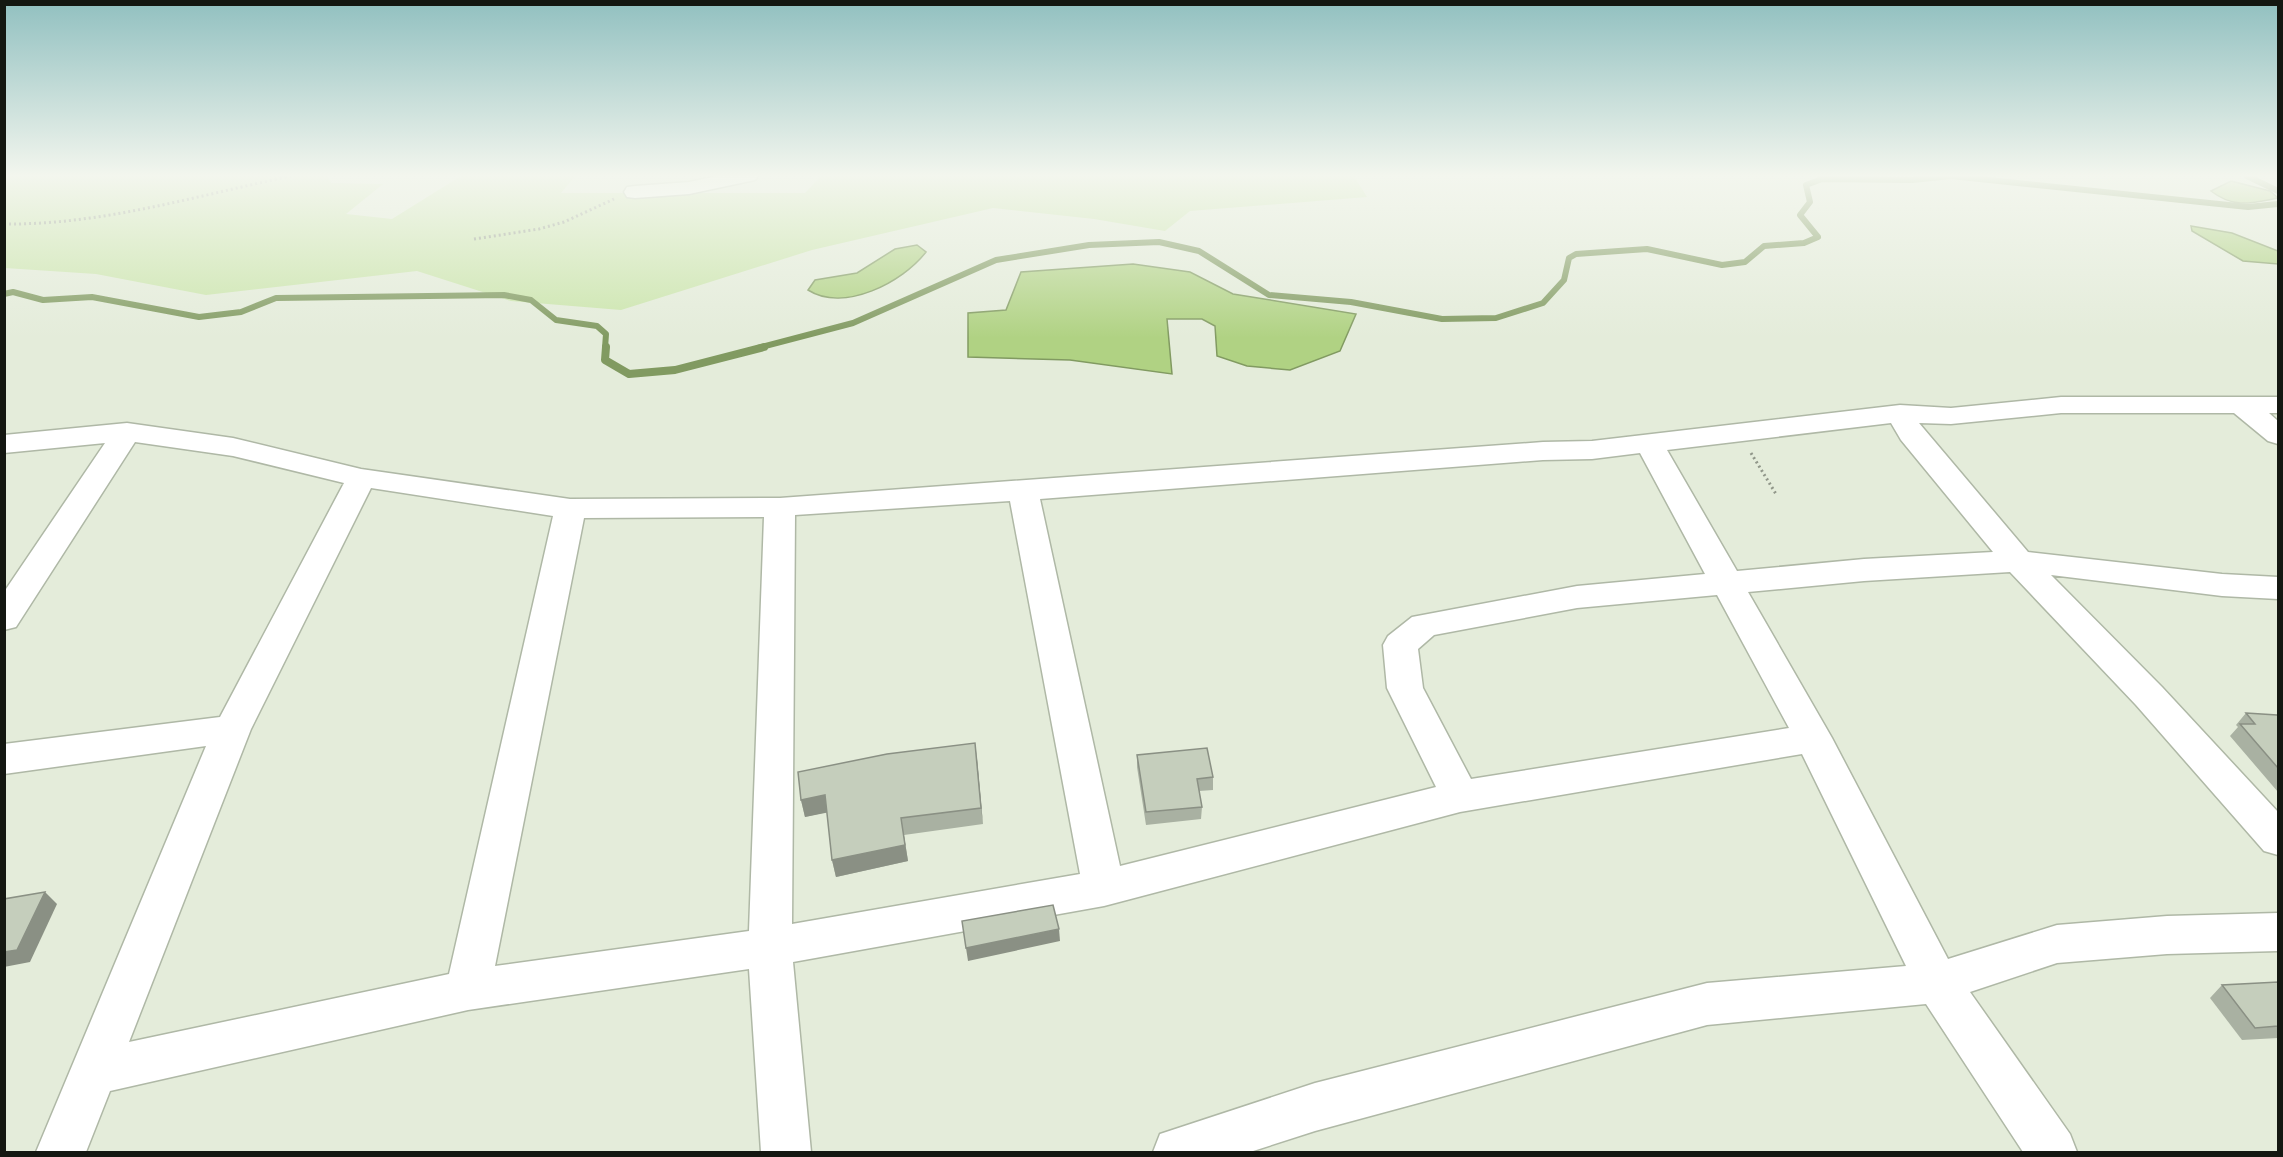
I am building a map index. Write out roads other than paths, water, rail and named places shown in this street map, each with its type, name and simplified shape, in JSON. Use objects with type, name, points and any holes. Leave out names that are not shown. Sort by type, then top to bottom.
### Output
[{"type":"street","points":[[4,444],[128,432],[233,447],[361,478],[570,509],[780,507],[1023,491],[1544,451],[1592,450],[1650,445],[1900,413],[1951,416],[2061,405],[2188,403],[2278,405]]},
{"type":"street","points":[[2242,406],[2278,435]]},
{"type":"street","points":[[1900,413],[1911,434],[2018,561],[2149,696],[2278,839]]},
{"type":"street","points":[[10,602],[128,432]]},
{"type":"street","points":[[1650,445],[1813,738],[1937,983],[2052,1152]]},
{"type":"street","points":[[61,1152],[232,729],[361,478]]},
{"type":"street","points":[[1023,491],[1104,888]]},
{"type":"street","points":[[780,507],[770,946],[786,1152]]},
{"type":"street","points":[[468,990],[570,509]]},
{"type":"street","points":[[1460,796],[1405,688],[1400,645],[1424,625],[1577,597],[1864,570],[2018,561],[2222,585],[2278,588]]},
{"type":"street","points":[[4,759],[232,729]]},
{"type":"street","points":[[93,1072],[468,990],[770,946],[1104,888],[1460,796],[1813,738]]},
{"type":"street","points":[[1178,1152],[1315,1107],[1707,1004],[1937,983],[2057,944],[2167,935],[2278,932]]},
{"type":"waterway","points":[[758,348],[853,323],[996,260],[1089,245],[1159,242],[1199,251],[1269,295],[1351,302],[1442,319],[1496,318],[1543,303],[1564,280],[1569,258],[1576,254],[1647,249],[1722,265],[1745,262],[1764,246],[1804,243],[1818,237],[1812,230]]},
{"type":"waterway","points":[[4,294],[13,292],[43,300],[92,297],[199,317],[241,312],[276,298],[504,295],[531,300],[556,320],[597,326],[606,334],[605,348]]},
{"type":"waterway","points":[[606,347],[605,360],[629,374],[675,370],[764,347]]}]
